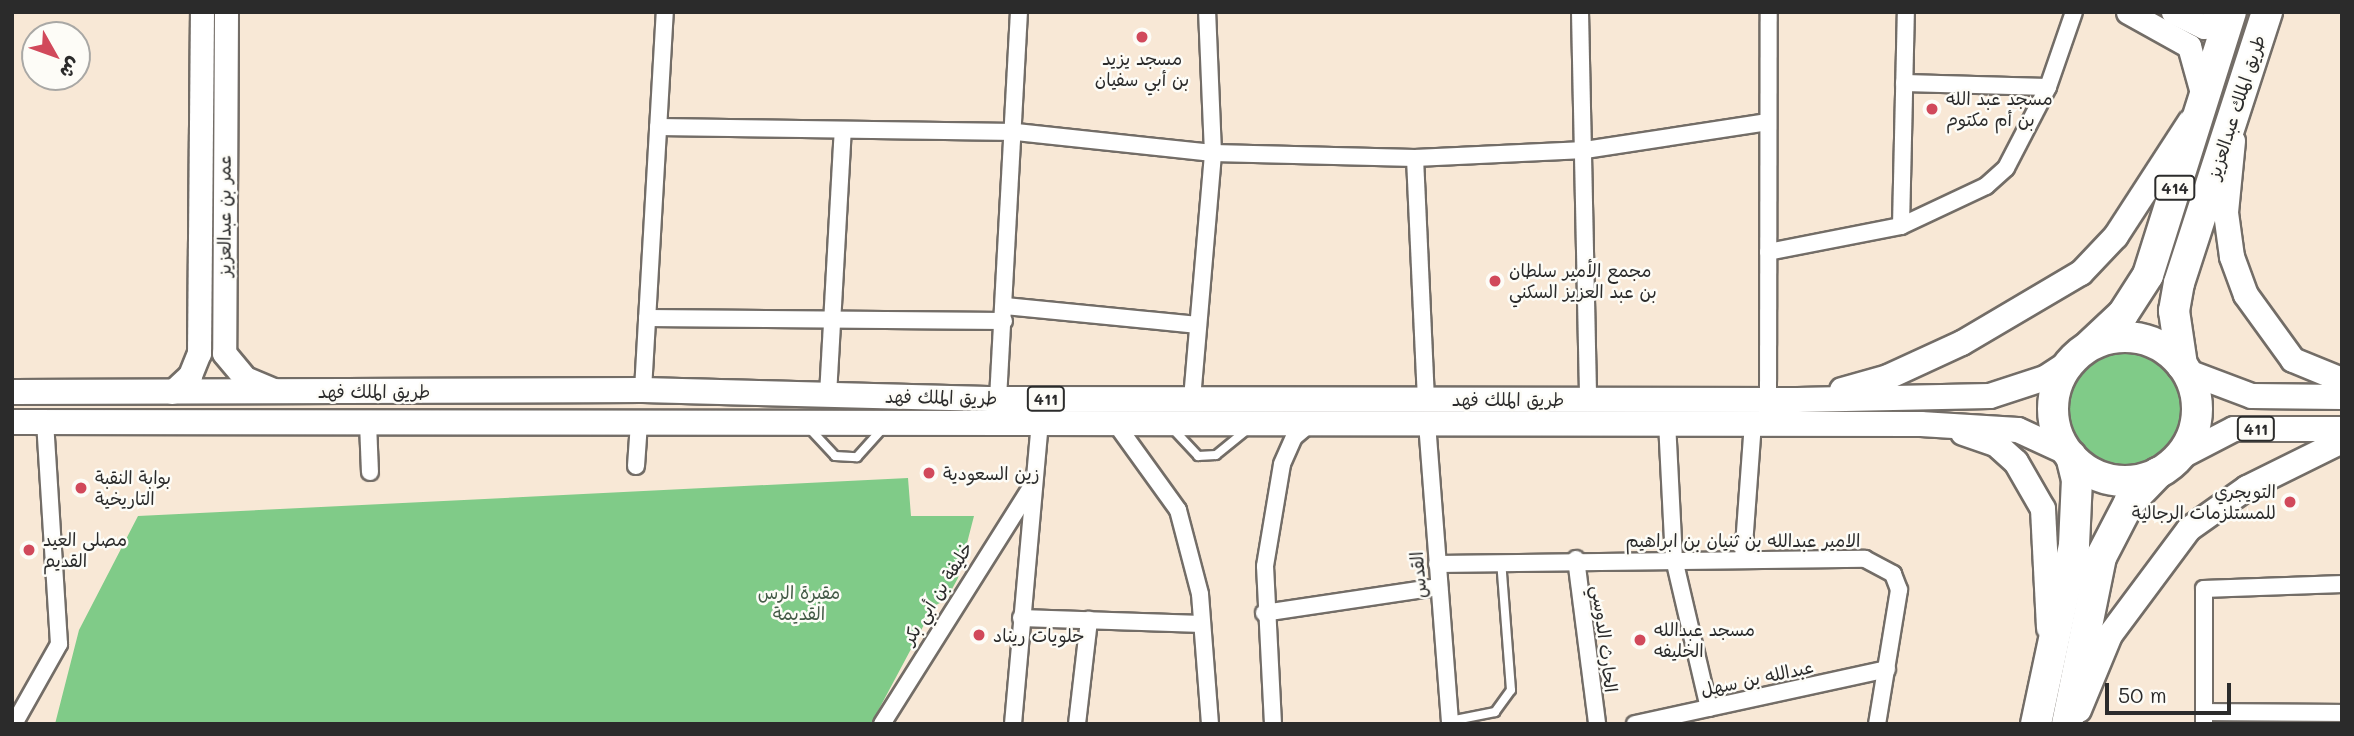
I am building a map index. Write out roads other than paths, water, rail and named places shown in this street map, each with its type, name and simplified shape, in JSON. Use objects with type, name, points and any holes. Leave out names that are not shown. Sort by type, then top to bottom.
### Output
[{"type":"highway","name":"طريق الملك عبدالعزيز","points":[[2080,354],[2137,296],[2153,259],[2201,100],[2231,12]]},
{"type":"highway","name":"طريق الملك عبدالعزيز","points":[[2185,369],[2175,311],[2184,269],[2267,12]]},
{"type":"highway","points":[[2153,259],[2161,273],[2184,269]]},
{"type":"highway","points":[[2036,724],[2050,660],[2087,556],[2129,503],[2168,465],[2197,417],[2185,369],[2155,342],[2133,336],[2080,354],[2053,407],[2069,455],[2087,556],[2067,724]]},
{"type":"highway","points":[[2069,455],[2110,480],[2168,465]]},
{"type":"main road","points":[[1797,400],[1888,377],[2081,273],[2116,236],[2201,100]]},
{"type":"main road","points":[[2236,105],[2226,213],[2232,257],[2246,295],[2293,360],[2342,380]]},
{"type":"main road","name":"طريق الملك فهد","points":[[12,422],[1040,423],[1307,426],[1427,411],[1588,400],[1990,396],[2045,378],[2080,354]]},
{"type":"main road","name":"411","points":[[2185,369],[2231,392],[2342,397]]},
{"type":"main road","name":"طريق الملك فهد","points":[[12,392],[643,390],[998,399],[1192,399],[1667,422],[1921,424],[2018,430],[2069,455]]},
{"type":"main road","points":[[831,395],[833,423]]},
{"type":"main road","points":[[2294,429],[2278,416],[2280,404],[2296,396]]},
{"type":"main road","points":[[1921,424],[1997,445],[2033,486],[2049,537],[2050,660]]},
{"type":"main road","name":"411","points":[[2168,465],[2234,429],[2342,429]]},
{"type":"main road","points":[[2073,724],[2110,635],[2189,529],[2247,488],[2342,441]]},
{"type":"street","name":"عمر بن عبدالعزيز","points":[[172,392],[190,375],[199,353],[202,12]]},
{"type":"street","name":"عمر بن عبدالعزيز","points":[[226,12],[224,353],[245,378],[275,391]]},
{"type":"street","points":[[643,390],[665,12]]},
{"type":"street","points":[[998,399],[1016,132],[1019,12]]},
{"type":"street","points":[[1192,399],[1213,153],[1206,12]]},
{"type":"street","points":[[1580,12],[1585,150],[1588,400]]},
{"type":"street","points":[[1768,400],[1769,12]]},
{"type":"street","points":[[1901,226],[1906,12]]},
{"type":"street","points":[[1768,251],[1901,226],[1965,199],[2006,168],[2048,87],[2074,12]]},
{"type":"street","points":[[2129,12],[2189,46],[2201,100]]},
{"type":"street","points":[[2173,12],[2204,27],[2225,12]]},
{"type":"street","points":[[1904,83],[2048,87]]},
{"type":"street","points":[[658,127],[1016,132],[1213,153],[1415,158],[1585,150],[1768,122]]},
{"type":"street","points":[[831,395],[832,318],[843,130]]},
{"type":"street","name":"القدس","points":[[1415,158],[1427,411],[1450,723]]},
{"type":"street","points":[[647,318],[832,318],[1004,313],[1198,325]]},
{"type":"street","points":[[14,724],[59,644],[45,422]]},
{"type":"street","points":[[368,422],[370,471]]},
{"type":"street","points":[[1667,422],[1674,559],[1709,708]]},
{"type":"street","points":[[636,466],[639,423]]},
{"type":"street","name":"خليفة بن أبي بكر","points":[[1013,724],[1031,487],[1040,423]]},
{"type":"street","points":[[1743,559],[1753,423]]},
{"type":"street","points":[[1116,424],[1178,510],[1202,624],[1210,724]]},
{"type":"street","points":[[1273,724],[1264,613],[1277,482],[1294,438],[1307,426]]},
{"type":"street","name":"خليفة بن أبي بكر","points":[[882,724],[1031,487]]},
{"type":"street","name":"الامير عبدالله بن ثنيان بن ابراهيم","points":[[1437,564],[1576,559],[1865,559],[1893,574],[1899,605],[1877,724]]},
{"type":"street","name":"الحارث الدوسي","points":[[1576,559],[1597,724]]},
{"type":"street","points":[[2342,584],[2204,589],[2204,718],[2342,713]]},
{"type":"street","points":[[1264,613],[1439,587]]},
{"type":"street","points":[[1021,618],[1202,624]]},
{"type":"street","points":[[1077,724],[1088,620]]},
{"type":"street","name":"عبدالله بن سهل","points":[[1635,724],[1887,669]]},
{"type":"lane","points":[[805,423],[835,456],[857,457],[887,423]]},
{"type":"lane","points":[[1450,723],[1495,712],[1511,690],[1500,561]]},
{"type":"place","name":"مسجد يزيد بن أبي سفيان","points":[[1142,37]]},
{"type":"place","name":"مسجد عبد الله بن أم مكتوم","points":[[1932,109]]},
{"type":"place","name":"مجمع الأمير سلطان بن عبد العزيز السكني","points":[[1495,281]]},
{"type":"place","name":"زين السعودية","points":[[929,473]]},
{"type":"place","name":"بوابة النقبة التاريخية","points":[[81,488]]},
{"type":"place","name":"التويجري للمستلزمات الرجالية","points":[[2290,502]]},
{"type":"place","name":"مصلى العيد القديم","points":[[29,550]]},
{"type":"place","name":"حلويات ريناد","points":[[979,635]]},
{"type":"place","name":"مسجد عبدالله الخليفه","points":[[1640,640]]},
{"type":"park label","name":"مقبرة الرس القديمة","points":[[799,603]]}]
